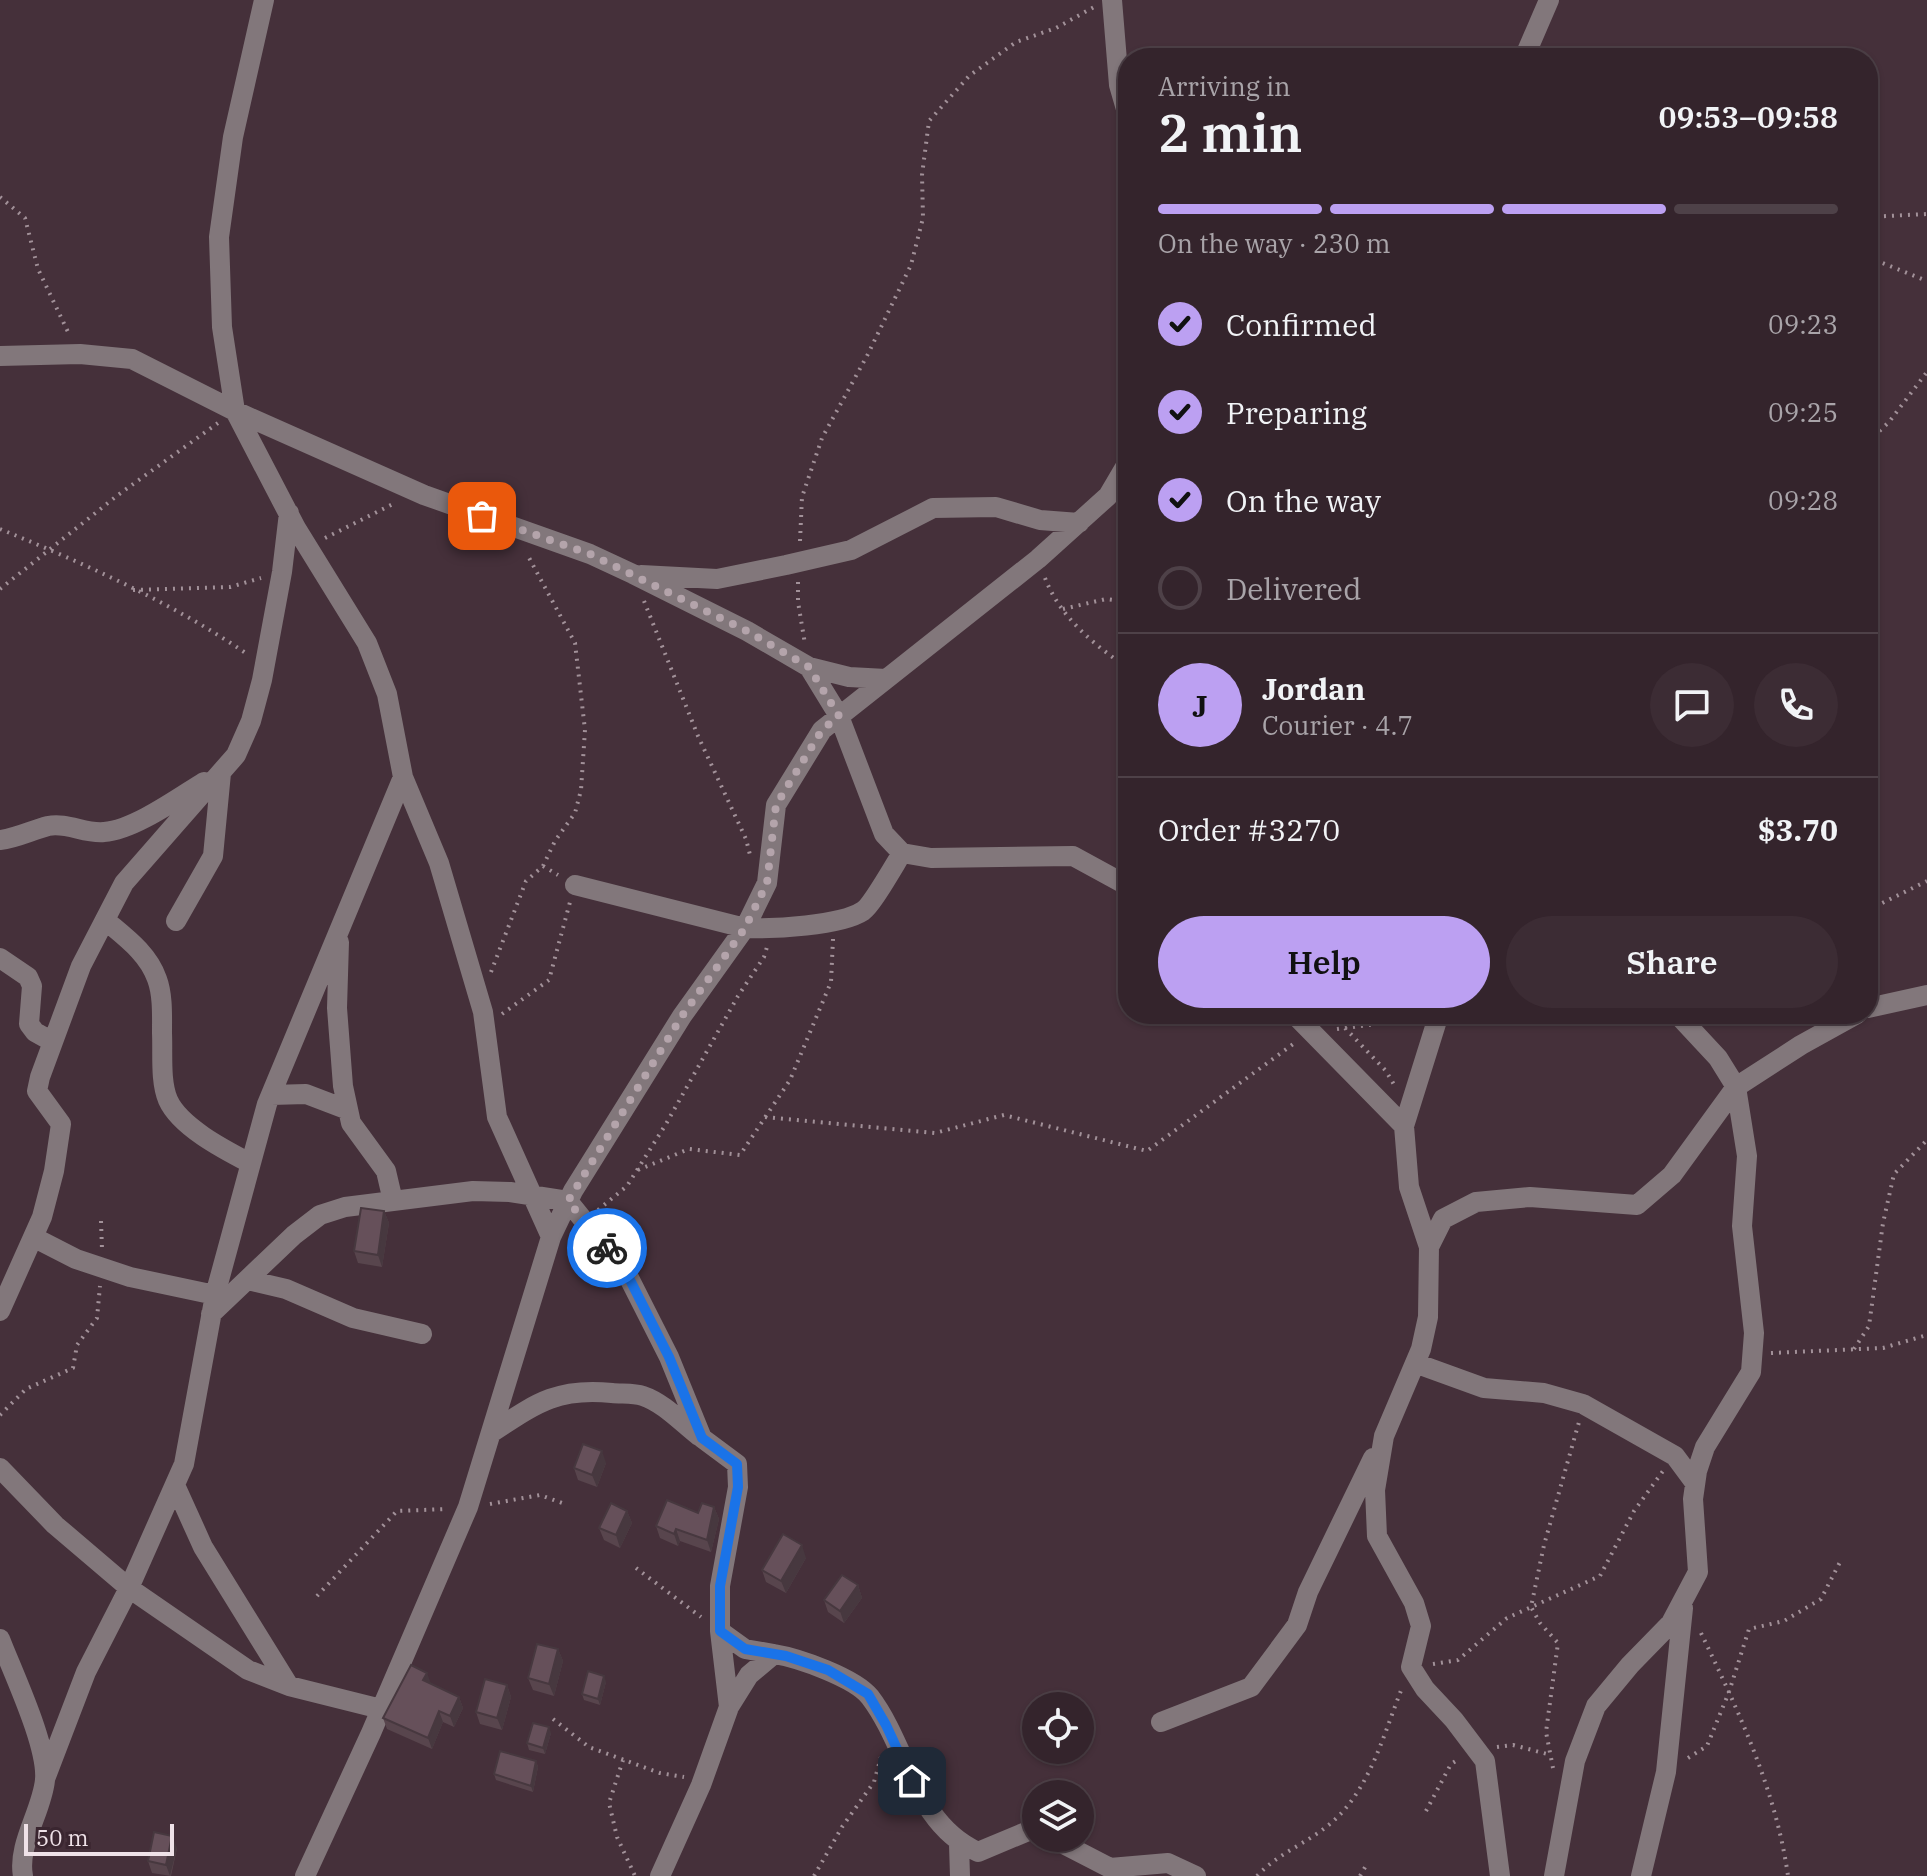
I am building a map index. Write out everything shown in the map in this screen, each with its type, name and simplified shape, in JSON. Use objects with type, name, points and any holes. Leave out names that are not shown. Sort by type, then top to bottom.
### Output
[{"type":"street","points":[[264,0],[233,137],[219,237],[222,327],[235,411],[289,513],[367,643],[387,694],[403,777],[439,863],[480,1001],[497,1117],[551,1237]]},
{"type":"street","points":[[1112,0],[1118,73]]},
{"type":"street","points":[[1528,48],[1549,0]]},
{"type":"street","points":[[0,356],[80,354],[132,359],[235,411],[424,495],[590,554],[747,631],[809,667],[849,677],[886,679]]},
{"type":"street","points":[[305,1876],[468,1507],[551,1237],[568,1201],[682,1016],[745,928],[767,883],[776,805],[822,730],[1038,559],[1108,496],[1118,479]]},
{"type":"street","points":[[633,574],[717,579],[799,563],[851,550],[933,508],[969,505],[996,507],[1040,520],[1079,523]]},
{"type":"street","points":[[0,1311],[33,1237],[48,1194],[61,1124],[37,1091],[53,1042],[81,966],[124,883],[236,755],[251,721],[264,666],[282,572],[289,513]]},
{"type":"street","points":[[809,667],[839,716],[884,834],[902,853],[931,858],[1073,856],[1118,881]]},
{"type":"street","points":[[0,840],[50,826],[64,825],[89,833],[108,832],[130,824],[221,773]]},
{"type":"street","points":[[176,921],[213,856],[221,773]]},
{"type":"street","points":[[23,1876],[27,1844],[45,1779],[86,1672],[129,1588],[184,1464],[213,1304],[271,1095],[403,777]]},
{"type":"street","points":[[575,885],[745,928],[771,929],[834,920],[865,910],[902,853]]},
{"type":"street","points":[[105,920],[144,954],[158,980],[164,1080],[169,1102],[185,1120],[216,1145],[250,1163]]},
{"type":"street","points":[[340,931],[337,1008],[343,1086],[351,1123],[386,1171],[393,1201]]},
{"type":"street","points":[[0,958],[28,977],[32,986],[29,1024],[35,1032],[53,1042]]},
{"type":"street","points":[[1878,1006],[1927,995]]},
{"type":"street","points":[[1305,1024],[1404,1126]]},
{"type":"street","points":[[1161,1722],[1251,1687],[1297,1625],[1308,1592],[1384,1436],[1415,1363],[1428,1317],[1429,1247],[1409,1187],[1404,1126],[1436,1024]]},
{"type":"street","points":[[1554,1876],[1575,1761],[1596,1706],[1671,1623],[1698,1572],[1693,1499],[1695,1483],[1705,1447],[1751,1372],[1754,1333],[1742,1226],[1747,1156],[1736,1087],[1718,1058],[1686,1024]]},
{"type":"street","points":[[1429,1247],[1443,1219],[1476,1202],[1530,1197],[1637,1205],[1672,1175],[1736,1087],[1839,1024]]},
{"type":"street","points":[[271,1095],[306,1094],[348,1110]]},
{"type":"street","points":[[213,1304],[248,1280],[294,1235],[320,1215],[345,1207],[473,1191],[568,1201],[627,1274],[669,1357],[702,1438]]},
{"type":"street","points":[[33,1237],[76,1259],[213,1304]]},
{"type":"street","points":[[248,1280],[286,1289],[353,1318],[422,1334]]},
{"type":"street","points":[[1415,1363],[1484,1388],[1544,1393],[1583,1404],[1675,1456],[1695,1483]]},
{"type":"street","points":[[491,1433],[539,1401],[568,1393],[598,1391],[643,1396],[737,1464],[738,1487],[720,1586],[720,1631],[729,1707]]},
{"type":"street","points":[[1384,1436],[1375,1490],[1377,1536],[1414,1603],[1421,1626],[1411,1667],[1425,1689],[1454,1720],[1485,1761],[1500,1876]]},
{"type":"street","points":[[0,1468],[55,1525],[129,1588],[248,1670],[289,1686],[381,1709]]},
{"type":"street","points":[[175,1485],[203,1547],[289,1686]]},
{"type":"street","points":[[1641,1876],[1666,1772],[1684,1598]]},
{"type":"street","points":[[720,1631],[745,1649],[828,1670],[868,1694],[912,1781],[935,1817],[959,1844],[978,1852],[1022,1834]]},
{"type":"street","points":[[0,1639],[38,1736],[45,1779]]},
{"type":"street","points":[[660,1876],[704,1776],[729,1707],[749,1675],[774,1654]]},
{"type":"street","points":[[959,1844],[960,1876]]},
{"type":"street","points":[[1079,1852],[1110,1868],[1168,1863],[1196,1876]]},
{"type":"path","points":[[809,667],[798,602],[802,497],[822,438],[868,354],[911,265],[923,218],[922,175],[929,121],[969,76],[1016,42],[1056,28],[1106,0]]},
{"type":"path","points":[[0,197],[25,218],[38,269],[80,354]]},
{"type":"path","points":[[1878,216],[1927,214]]},
{"type":"path","points":[[1878,261],[1927,281]]},
{"type":"path","points":[[1878,432],[1927,372]]},
{"type":"path","points":[[0,589],[118,495],[235,411]]},
{"type":"path","points":[[480,1001],[526,881],[543,866],[555,841],[575,813],[581,790],[585,730],[575,643],[511,526]]},
{"type":"path","points":[[0,529],[49,549],[218,634],[264,666]]},
{"type":"path","points":[[1038,559],[1053,599],[1095,646],[1118,661]]},
{"type":"path","points":[[633,574],[698,736],[746,839],[752,863]]},
{"type":"path","points":[[1063,609],[1106,599],[1118,601]]},
{"type":"path","points":[[484,1025],[549,980],[575,885],[543,866]]},
{"type":"path","points":[[1878,905],[1927,881]]},
{"type":"path","points":[[638,1170],[689,1149],[740,1155],[790,1080],[831,982],[834,920]]},
{"type":"path","points":[[584,1220],[627,1186],[638,1170],[738,996],[764,957],[771,929]]},
{"type":"path","points":[[1345,1028],[1376,1024]]},
{"type":"path","points":[[765,1117],[935,1133],[1004,1115],[1147,1151],[1312,1031]]},
{"type":"path","points":[[1854,1349],[1869,1326],[1883,1223],[1894,1174],[1927,1140]]},
{"type":"path","points":[[0,1415],[26,1389],[73,1368],[77,1345],[97,1318],[102,1268],[101,1221]]},
{"type":"path","points":[[1753,1353],[1883,1348],[1927,1335]]},
{"type":"path","points":[[1555,1775],[1546,1732],[1558,1643],[1540,1623],[1531,1607],[1544,1545],[1583,1404]]},
{"type":"path","points":[[1257,1876],[1267,1865],[1332,1822],[1360,1790],[1411,1667],[1458,1660],[1507,1618],[1600,1576],[1634,1511],[1675,1456]]},
{"type":"path","points":[[317,1596],[397,1511],[468,1507],[540,1495],[562,1503]]},
{"type":"path","points":[[1666,1772],[1707,1746],[1729,1692],[1749,1629],[1784,1621],[1821,1599],[1840,1562]]},
{"type":"path","points":[[636,1568],[720,1631]]},
{"type":"path","points":[[1684,1598],[1741,1715],[1783,1837],[1788,1876]]},
{"type":"path","points":[[553,1719],[589,1747],[623,1760],[682,1777],[704,1776]]},
{"type":"path","points":[[814,1876],[842,1827],[874,1782],[886,1725]]},
{"type":"path","points":[[623,1760],[609,1803],[617,1837],[635,1876]]},
{"type":"path","points":[[1360,1876],[1367,1864]]},
{"type":"building","points":[[361,1208],[384,1211],[378,1255],[354,1251]]},
{"type":"building","points":[[583,1444],[602,1451],[592,1475],[574,1468]]},
{"type":"building","points":[[667,1500],[698,1513],[702,1503],[714,1507],[707,1540],[676,1529],[674,1534],[656,1526]]},
{"type":"building","points":[[611,1503],[627,1511],[616,1535],[599,1528]]},
{"type":"building","points":[[783,1534],[802,1545],[781,1581],[762,1570]]},
{"type":"building","points":[[842,1575],[858,1585],[840,1611],[824,1600]]},
{"type":"building","points":[[537,1644],[558,1649],[549,1684],[528,1678]]},
{"type":"building","points":[[411,1665],[427,1673],[423,1680],[459,1697],[450,1716],[439,1711],[428,1738],[383,1718]]},
{"type":"building","points":[[588,1671],[604,1676],[598,1699],[582,1694]]},
{"type":"building","points":[[485,1679],[507,1685],[497,1718],[476,1712]]},
{"type":"building","points":[[533,1723],[549,1727],[543,1748],[527,1743]]},
{"type":"building","points":[[500,1751],[536,1761],[531,1786],[494,1774]]},
{"type":"building","points":[[154,1832],[172,1836],[166,1865],[148,1861]]},
{"type":"way so far","points":[[482,516],[590,554],[747,631],[809,667],[839,716],[822,730],[776,805],[767,883],[745,928],[682,1016],[568,1201],[607,1248]]},
{"type":"route","points":[[607,1248],[627,1274],[669,1357],[702,1438],[737,1464],[738,1487],[720,1586],[720,1631],[745,1649],[786,1656],[828,1670],[868,1694],[912,1781]]}]
